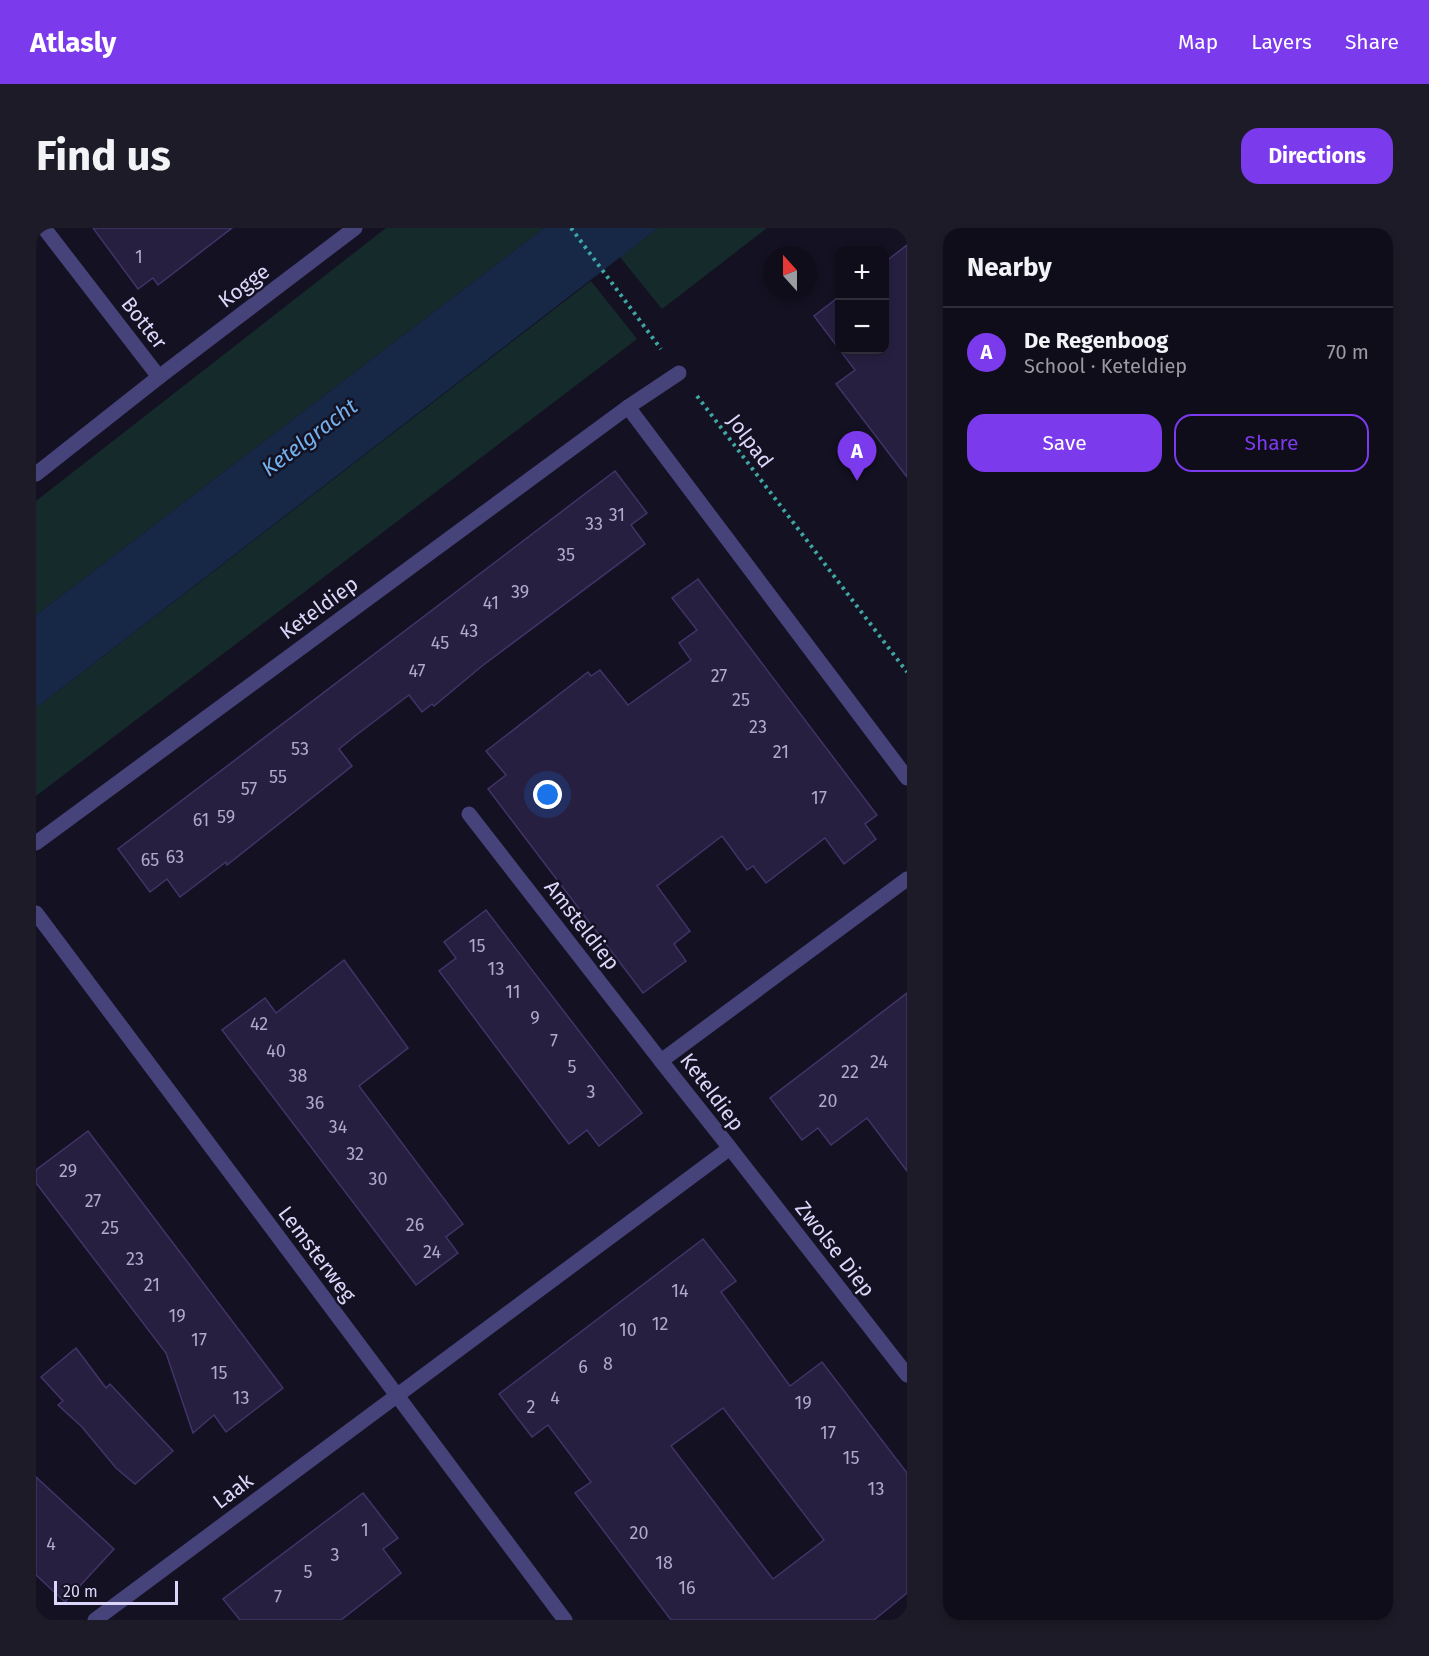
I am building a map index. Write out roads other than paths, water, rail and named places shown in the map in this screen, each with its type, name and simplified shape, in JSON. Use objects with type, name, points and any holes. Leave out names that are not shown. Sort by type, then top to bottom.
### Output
[{"type":"street","name":"Botter","points":[[36,474],[159,377],[44,228]]},
{"type":"street","name":"Kogge","points":[[159,377],[355,228]]},
{"type":"street","name":"Keteldiep","points":[[36,843],[628,407],[679,373]]},
{"type":"street","points":[[628,407],[907,778]]},
{"type":"street","name":"Amsteldiep","points":[[469,814],[661,1061]]},
{"type":"street","name":"Keteldiep","points":[[397,1395],[729,1148],[661,1061],[907,879]]},
{"type":"street","name":"Lemsterweg","points":[[36,913],[565,1620]]},
{"type":"street","name":"Zwolse Diep","points":[[729,1148],[907,1375]]},
{"type":"street","name":"Laak","points":[[95,1620],[397,1395]]},
{"type":"water","name":"Ketelgracht","points":[[544,228],[658,228],[36,708],[36,615]]},
{"type":"place","name":"De Regenboog","points":[[857,481]]}]
